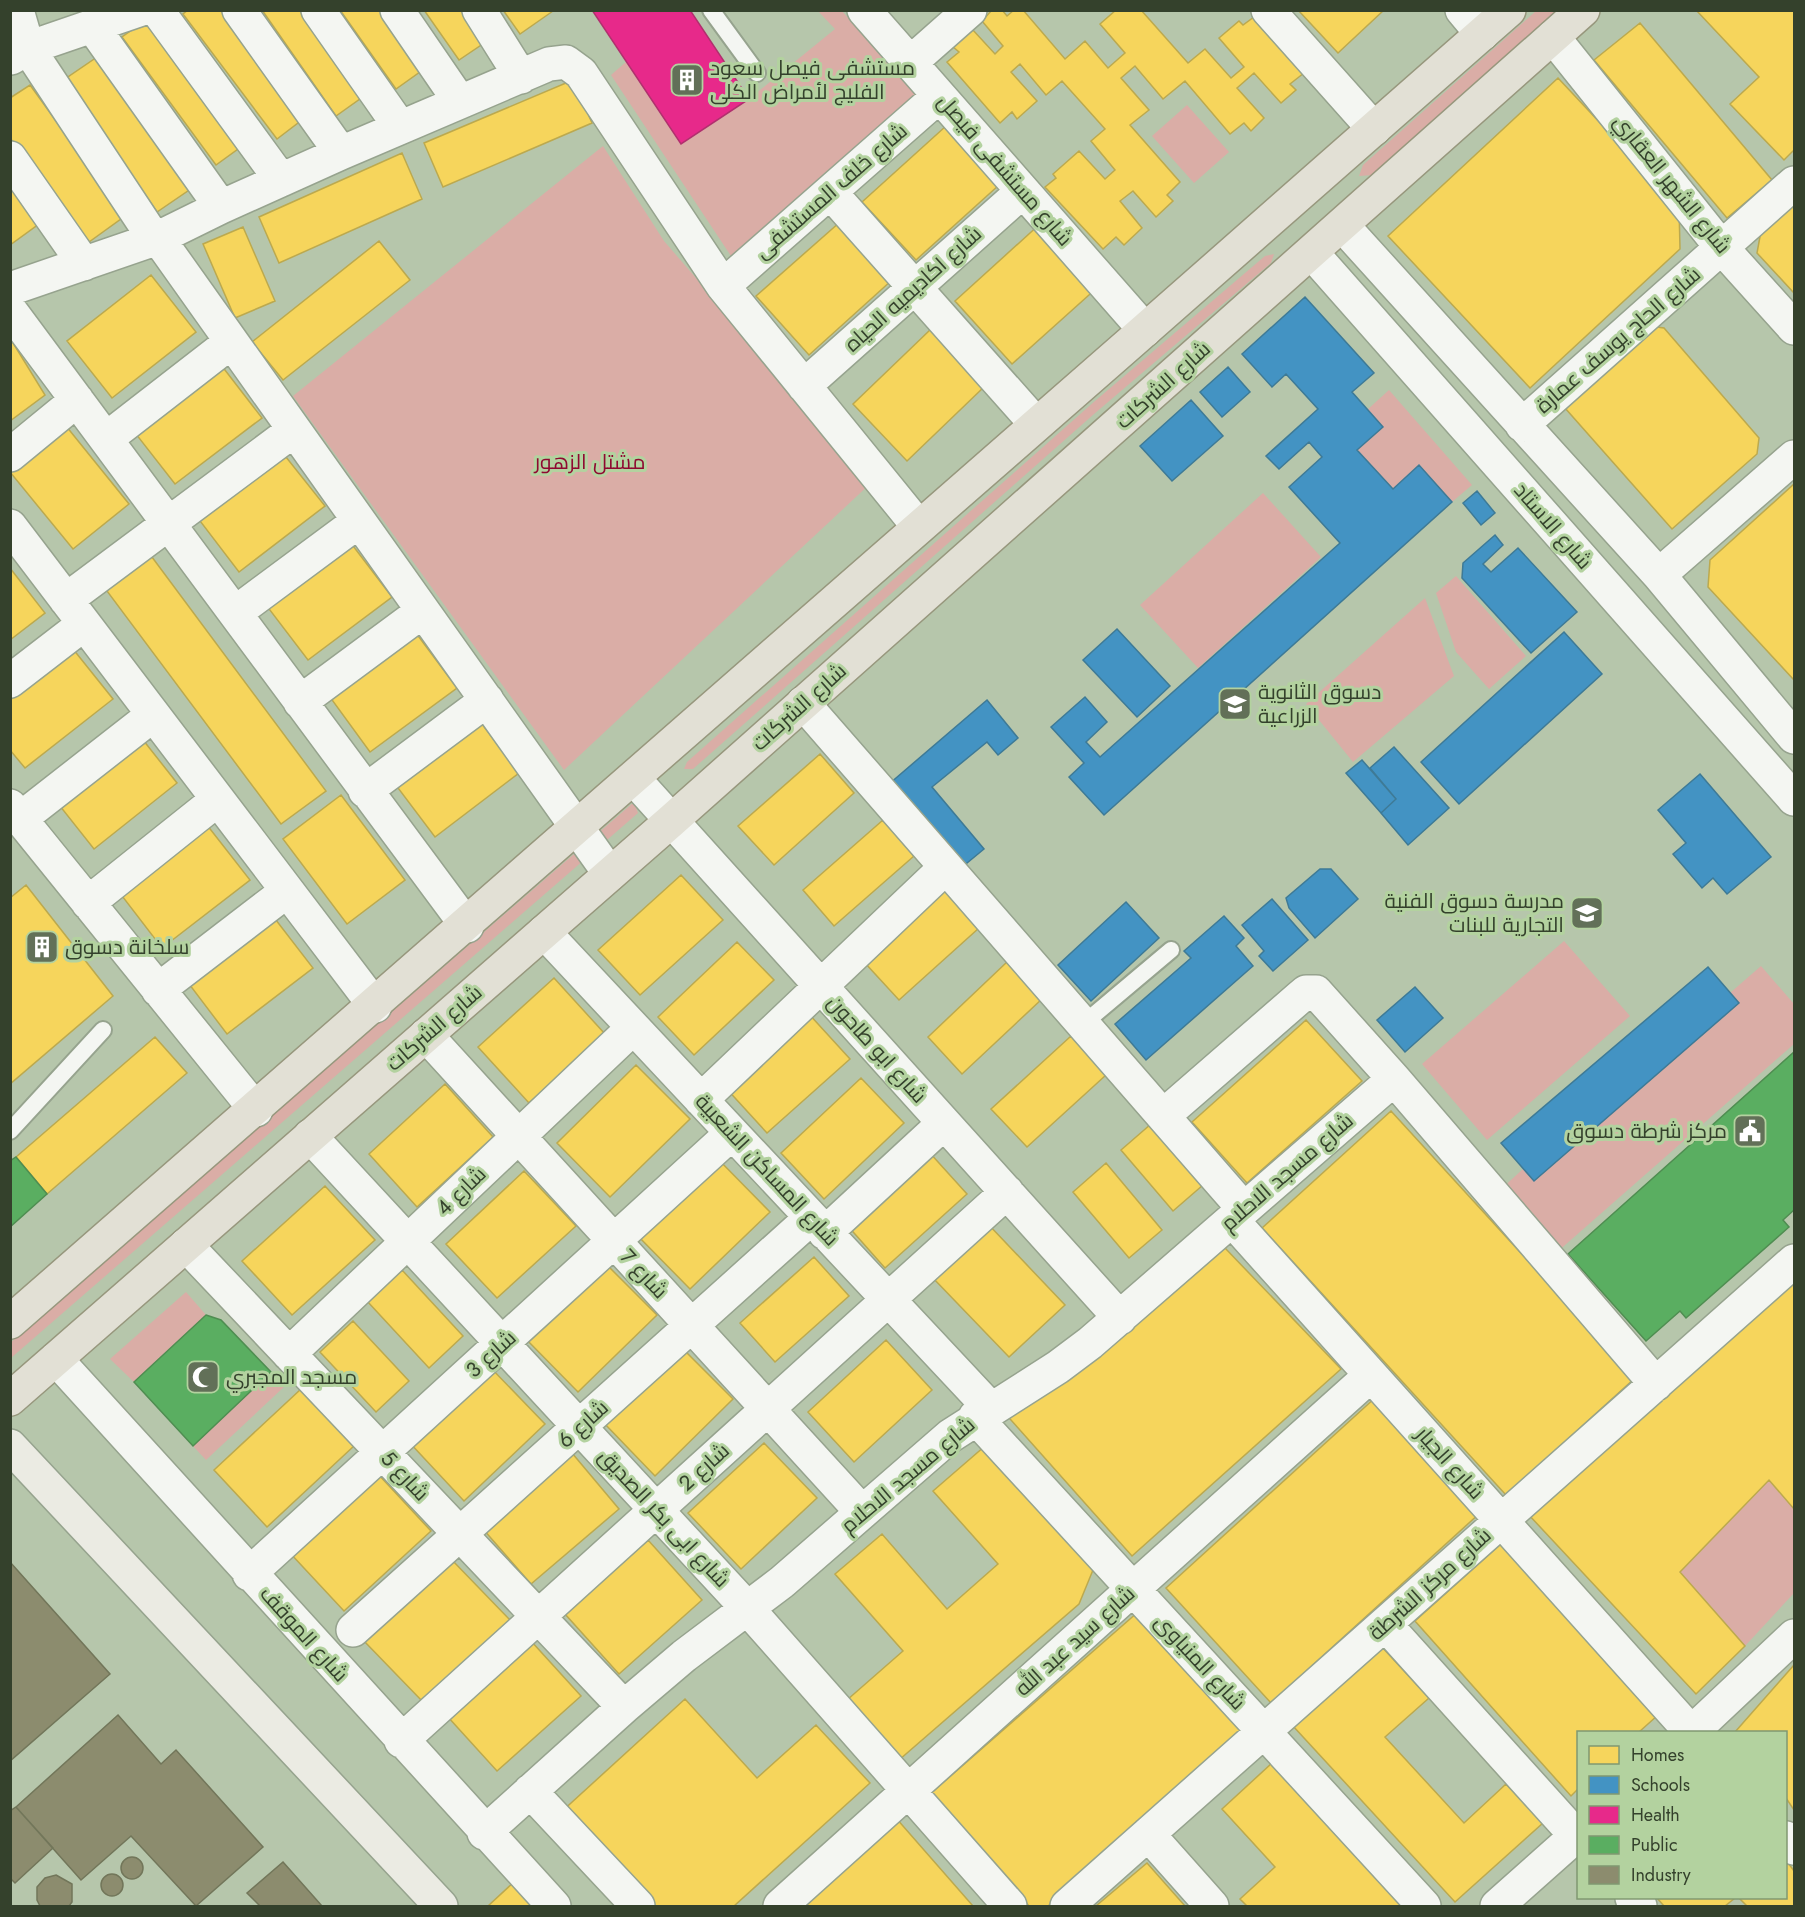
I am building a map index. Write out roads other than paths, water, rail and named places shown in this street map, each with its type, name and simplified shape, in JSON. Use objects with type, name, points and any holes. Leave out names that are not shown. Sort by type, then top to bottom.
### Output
[{"type":"main road","points":[[10,1322],[579,829],[1035,424],[1374,129],[1472,22],[1509,10]]},
{"type":"main road","name":"شارع الشركات","points":[[10,1399],[671,821],[1583,10]]},
{"type":"street","points":[[17,10],[19,53],[231,342],[610,874]]},
{"type":"street","points":[[19,53],[139,10]]},
{"type":"street","points":[[157,10],[281,180]]},
{"type":"street","points":[[239,10],[341,153]]},
{"type":"street","points":[[318,10],[400,127]]},
{"type":"street","points":[[397,10],[460,102]]},
{"type":"street","points":[[479,10],[521,77]]},
{"type":"street","name":"شارع مستشفى فيصل","points":[[864,10],[1145,330]]},
{"type":"street","points":[[910,63],[970,10]]},
{"type":"street","points":[[1268,10],[1374,129]]},
{"type":"street","points":[[93,27],[221,207]]},
{"type":"street","name":"شارع الشهر العقاري","points":[[1553,37],[1722,248],[1794,327]]},
{"type":"street","points":[[467,926],[77,400],[14,287],[156,239],[341,153],[557,61],[575,66],[723,286],[919,527]]},
{"type":"street","name":"شارع خلف المستشفى","points":[[723,286],[939,96]]},
{"type":"street","points":[[10,158],[84,264]]},
{"type":"street","name":"شارع الحاج يوسف عمارة","points":[[1522,425],[1794,183]]},
{"type":"street","name":"شارع اكاديميه الحياه","points":[[804,386],[1023,191]]},
{"type":"street","points":[[830,192],[1035,424]]},
{"type":"street","name":"شارع الاستاد","points":[[1343,225],[1659,575],[1794,738]]},
{"type":"street","name":"شارع الاستاد","points":[[1312,253],[1782,763],[1794,799]]},
{"type":"street","points":[[106,439],[231,342]]},
{"type":"street","points":[[10,455],[77,400]]},
{"type":"street","points":[[10,681],[75,612],[168,524],[294,430]]},
{"type":"street","points":[[1659,575],[1794,457]]},
{"type":"street","points":[[235,614],[359,521]]},
{"type":"street","points":[[14,538],[75,612],[375,1006]]},
{"type":"street","points":[[300,702],[423,610]]},
{"type":"street","points":[[365,790],[487,700]]},
{"type":"street","name":"شارع الجيار","points":[[803,704],[1163,1116],[1238,1215],[1371,1375],[1691,1731]]},
{"type":"street","points":[[153,715],[15,812],[256,1110]]},
{"type":"street","name":"شارع ابو طاحون","points":[[635,780],[1120,1318]]},
{"type":"street","points":[[88,903],[218,800]]},
{"type":"street","points":[[701,1100],[946,867]]},
{"type":"street","points":[[158,990],[287,891]]},
{"type":"street","name":"شارع المساكن الشعبية","points":[[544,932],[888,1300],[983,1413]]},
{"type":"street","points":[[1163,1116],[1306,992],[1316,992],[1394,1079],[1656,1384]]},
{"type":"street","name":"شارع 4","points":[[289,1354],[633,1028]]},
{"type":"street","name":"شارع 7","points":[[426,1035],[862,1512]]},
{"type":"street","name":"شارع مسجد الاحلام","points":[[484,1833],[624,1707],[684,1656],[748,1608],[950,1436],[1058,1367],[1120,1318],[1394,1079]]},
{"type":"street","name":"شارع 6","points":[[353,1630],[691,1326],[944,1123]]},
{"type":"street","name":"شارع 3","points":[[249,1574],[732,1133]]},
{"type":"street","name":"شارع ابى بكر الصديق","points":[[310,1136],[748,1608],[1010,1906]]},
{"type":"street","name":"شارع 2","points":[[401,1741],[1007,1192]]},
{"type":"street","name":"شارع 5","points":[[186,1245],[624,1707]]},
{"type":"street","name":"شارع مركز الشرطة","points":[[1066,1906],[1794,1261]]},
{"type":"street","name":"شارع الموقف","points":[[56,1359],[484,1833],[554,1906]]},
{"type":"street","name":"شارع سيد عبد الله","points":[[780,1906],[1371,1375]]},
{"type":"street","name":"شارع المنياوى","points":[[983,1413],[1133,1589],[1424,1906]]},
{"type":"street","points":[[10,1446],[441,1906]]},
{"type":"street","points":[[1385,1624],[1577,1835]]},
{"type":"street","points":[[1693,1731],[1794,1636]]},
{"type":"street","points":[[530,1791],[638,1906]]},
{"type":"street","points":[[1148,1834],[1212,1906]]},
{"type":"street","points":[[1497,1906],[1577,1837]]},
{"type":"lane","points":[[717,13],[757,73]]},
{"type":"lane","points":[[1083,1024],[1171,950]]},
{"type":"lane","points":[[10,1131],[103,1030]]},
{"type":"place","name":"مستشفى فيصل سعود الفليج لأمراض الكلى","points":[[687,80]]},
{"type":"place","name":"دسوق الثانوية الزراعية","points":[[1235,704]]},
{"type":"place","name":"مدرسة دسوق الفنية التجارية للبنات","points":[[1587,913]]},
{"type":"place","name":"سلخانة دسوق","points":[[42,947]]},
{"type":"place","name":"مركز شرطة دسوق","points":[[1750,1131]]},
{"type":"place","name":"مسجد المجبري","points":[[203,1377]]},
{"type":"park label","name":"مشتل الزهور","points":[[590,462]]}]
